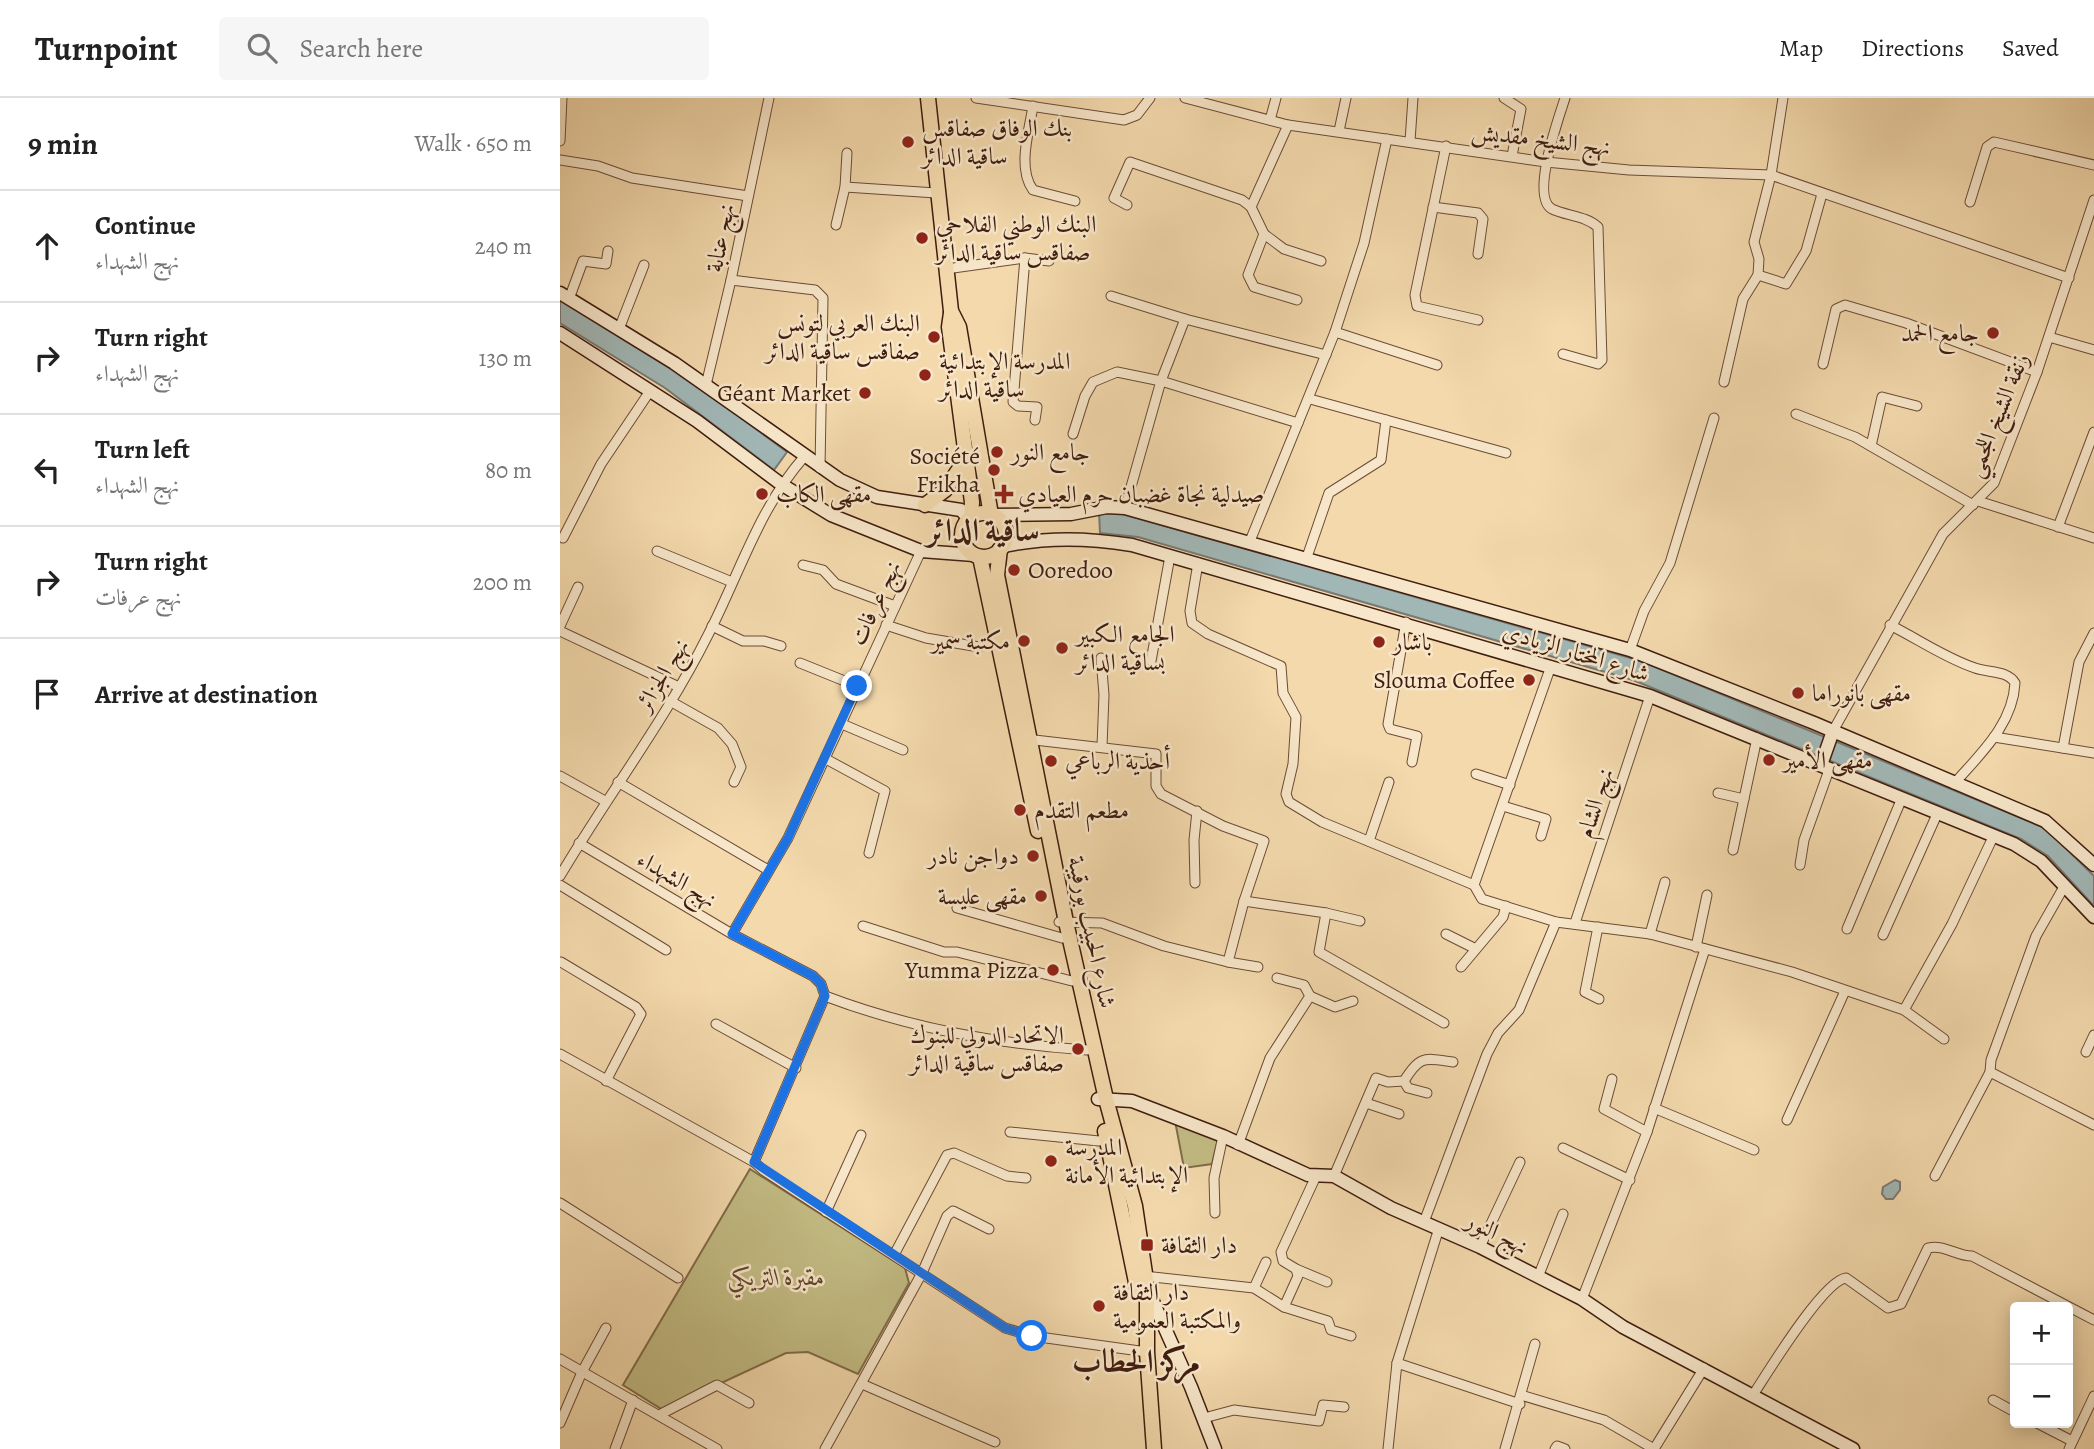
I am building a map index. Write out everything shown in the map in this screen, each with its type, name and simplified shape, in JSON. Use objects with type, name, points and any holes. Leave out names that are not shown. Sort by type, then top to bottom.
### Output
[{"type":"main road","name":"شارع الحبيب بورقيبة","points":[[928,98],[970,518],[963,527],[962,538],[966,548],[977,556],[1023,739],[1102,1099],[1125,1242],[1143,1290]]},
{"type":"main road","points":[[565,296],[706,385],[820,468],[877,497],[961,510],[970,518],[981,514],[1071,514],[1107,507],[1125,508],[1630,650],[1833,731],[2045,821],[2094,865]]},
{"type":"main road","name":"شارع الحبيب بورقيبة","points":[[951,311],[958,327],[991,515],[1005,530],[997,575],[1023,739]]},
{"type":"main road","points":[[560,333],[697,421],[781,484],[831,515],[921,551],[989,556],[1001,547]]},
{"type":"main road","points":[[925,505],[945,490],[965,459]]},
{"type":"main road","points":[[1071,514],[1071,537]]},
{"type":"main road","name":"شارع المختار الزيادي","points":[[1001,547],[1036,539],[1071,537],[1132,545],[1406,622],[1650,696],[1994,835],[2029,853],[2065,885],[2094,917]]},
{"type":"main road","points":[[1825,768],[1833,731]]},
{"type":"main road","name":"شارع الحبيب بورقيبة","points":[[1062,922],[1062,938],[1087,1050],[1135,1206],[1147,1324],[1154,1449]]},
{"type":"main road","name":"نهج النور","points":[[1102,1099],[1132,1101],[1223,1136],[1287,1167],[1316,1176],[1334,1176],[1582,1299],[1623,1327],[1704,1368],[1846,1447]]},
{"type":"main road","points":[[1143,1290],[1164,1325],[1215,1449]]},
{"type":"street","points":[[560,141],[562,98]]},
{"type":"street","name":"نهج عنابة","points":[[706,385],[731,281],[769,98]]},
{"type":"street","points":[[976,98],[1125,120],[1137,115],[1150,98]]},
{"type":"street","name":"نهج الشيخ مقديش","points":[[1185,98],[1288,125],[1546,162],[1629,170],[1771,175],[2069,278]]},
{"type":"street","points":[[1270,120],[1276,98]]},
{"type":"street","points":[[1339,131],[1346,98]]},
{"type":"street","points":[[1410,141],[1413,98]]},
{"type":"street","points":[[1504,98],[1521,109],[1512,156]]},
{"type":"street","points":[[1563,354],[1595,364],[1602,360],[1600,233],[1595,224],[1547,205],[1546,162],[1565,98]]},
{"type":"street","points":[[1724,382],[1743,299],[1758,275],[1759,258],[1754,242],[1771,175],[1782,98]]},
{"type":"street","points":[[1033,106],[1025,159],[1027,182],[1033,190],[1076,201]]},
{"type":"street","points":[[1251,206],[1288,125]]},
{"type":"street","points":[[1250,541],[1335,332],[1364,243],[1387,139]]},
{"type":"street","points":[[1970,202],[1987,147],[1994,142],[2094,165]]},
{"type":"street","points":[[1446,146],[1415,295],[1417,306],[1478,320]]},
{"type":"street","points":[[836,225],[845,187],[847,153]]},
{"type":"street","points":[[560,160],[598,166],[632,178],[748,196]]},
{"type":"street","points":[[1127,205],[1114,198],[1130,162],[1242,200],[1251,206],[1264,234],[1284,249],[1321,261]]},
{"type":"street","points":[[845,187],[936,193]]},
{"type":"street","points":[[1758,275],[1786,284],[1806,251],[1822,194]]},
{"type":"street","name":"زنقة الشيخ اللجمي","points":[[1833,731],[1943,534],[1954,520],[1976,503],[2000,470],[2037,372],[2094,201]]},
{"type":"street","points":[[1433,207],[1478,213],[1483,219],[1478,254]]},
{"type":"street","points":[[1264,234],[1248,275],[1250,282],[1254,287],[1297,300]]},
{"type":"street","points":[[565,296],[583,261],[606,264],[608,251]]},
{"type":"street","points":[[1025,258],[1013,402],[1018,406],[1037,407],[1035,420]]},
{"type":"street","points":[[946,269],[1025,258],[1049,261]]},
{"type":"street","points":[[620,329],[644,265]]},
{"type":"street","points":[[731,281],[815,290],[823,298],[820,468]]},
{"type":"street","points":[[1111,296],[1185,319],[1326,355]]},
{"type":"street","points":[[1823,364],[1836,309],[1845,305],[1906,323],[2037,372]]},
{"type":"street","points":[[1125,508],[1161,381],[1185,319]]},
{"type":"street","points":[[1335,332],[1437,365]]},
{"type":"street","points":[[2049,337],[2094,350]]},
{"type":"street","points":[[1073,434],[1085,396],[1093,382],[1104,375],[1117,372],[1161,381],[1298,423]]},
{"type":"street","points":[[563,538],[601,464],[650,391]]},
{"type":"street","points":[[1871,446],[1882,397],[1917,406]]},
{"type":"street","points":[[1310,399],[1506,453]]},
{"type":"street","points":[[1796,414],[1855,437],[1976,503],[2094,538]]},
{"type":"street","points":[[1630,650],[1644,611],[1670,564],[1714,418]]},
{"type":"street","points":[[1307,557],[1329,492],[1381,460],[1386,420]]},
{"type":"street","points":[[2058,527],[2094,432]]},
{"type":"street","name":"نهج الجزائر","points":[[560,876],[679,687],[781,484],[804,457]]},
{"type":"street","points":[[657,551],[732,582]]},
{"type":"street","name":"نهج عرفات","points":[[732,934],[788,838],[921,551]]},
{"type":"street","points":[[1151,661],[1170,556]]},
{"type":"street","points":[[1198,563],[1191,611],[1192,623],[1208,634],[1281,666],[1283,693],[1296,717],[1293,764],[1286,793],[1289,802],[1322,822],[1474,885],[1482,899],[1556,922],[1650,934],[1749,960],[1904,1010],[1944,1039]]},
{"type":"street","points":[[803,565],[823,569],[836,584],[895,606]]},
{"type":"street","points":[[578,587],[560,629],[679,687]]},
{"type":"street","points":[[1406,622],[1388,724],[1390,729],[1417,736],[1412,762]]},
{"type":"street","points":[[886,625],[926,638],[979,647]]},
{"type":"street","points":[[1890,625],[1958,661],[2011,677],[2015,684],[2012,705],[1994,737],[1954,784]]},
{"type":"street","points":[[712,626],[743,641],[764,640],[781,646]]},
{"type":"street","points":[[2063,748],[2079,662],[2094,633]]},
{"type":"street","points":[[1101,659],[1102,746]]},
{"type":"street","points":[[800,663],[857,686]]},
{"type":"street","points":[[1474,885],[1550,666]]},
{"type":"street","name":"نهج الشام","points":[[1575,923],[1650,696]]},
{"type":"street","points":[[670,702],[719,728],[732,744],[741,767],[734,782]]},
{"type":"street","points":[[842,724],[903,750]]},
{"type":"street","points":[[1994,737],[2094,754]]},
{"type":"street","points":[[1733,850],[1757,738]]},
{"type":"street","points":[[1023,739],[1156,754],[1156,786],[1161,793],[1223,826],[1264,841],[1228,961]]},
{"type":"street","points":[[825,759],[885,791],[869,853]]},
{"type":"street","points":[[1800,864],[1804,840],[1825,768]]},
{"type":"street","points":[[1476,774],[1510,785]]},
{"type":"street","points":[[560,776],[605,801]]},
{"type":"street","points":[[618,782],[768,870]]},
{"type":"street","points":[[1369,841],[1389,782]]},
{"type":"street","points":[[1718,793],[1744,799]]},
{"type":"street","points":[[1847,929],[1902,798]]},
{"type":"street","points":[[1503,806],[1546,819],[1541,836]]},
{"type":"street","points":[[1195,883],[1194,840],[1197,811]]},
{"type":"street","points":[[1883,935],[1938,812]]},
{"type":"street","points":[[1904,1010],[1952,924],[1994,835]]},
{"type":"street","name":"نهج الشهداء","points":[[579,843],[732,934],[813,976],[821,984],[825,996]]},
{"type":"street","points":[[1650,934],[1665,882]]},
{"type":"street","points":[[560,885],[666,950]]},
{"type":"street","points":[[1935,1176],[1990,1072],[1990,1060],[2022,972],[2051,906],[2065,885]]},
{"type":"street","points":[[1582,1299],[1647,1132],[1700,948],[1707,895]]},
{"type":"street","points":[[1244,901],[1326,913],[1360,921]]},
{"type":"street","points":[[1461,967],[1503,916],[1506,906]]},
{"type":"street","points":[[957,908],[1062,938]]},
{"type":"street","points":[[1326,913],[1319,952],[1444,1023]]},
{"type":"street","points":[[1062,922],[1102,923],[1164,946],[1258,967]]},
{"type":"street","points":[[1424,1222],[1487,1054],[1498,1033],[1520,1010],[1556,922]]},
{"type":"street","points":[[863,926],[944,952],[957,952],[1072,981]]},
{"type":"street","points":[[1598,927],[1585,992],[1599,999]]},
{"type":"street","points":[[1446,934],[1474,948]]},
{"type":"street","points":[[561,962],[636,1007],[641,1014],[606,1081]]},
{"type":"street","points":[[1277,978],[1304,985],[1310,996],[1335,1007],[1353,1001]]},
{"type":"street","points":[[1787,1120],[1845,991]]},
{"type":"street","points":[[754,1162],[825,996],[860,1009],[976,1038],[1087,1050]]},
{"type":"street","points":[[1238,1145],[1270,1059],[1310,996]]},
{"type":"street","points":[[716,1024],[796,1068]]},
{"type":"street","points":[[2087,1052],[2094,1035]]},
{"type":"street","points":[[560,1054],[754,1162],[1005,1328],[1019,1333],[1147,1352]]},
{"type":"street","points":[[1404,1081],[1416,1063],[1425,1058],[1453,1062]]},
{"type":"street","points":[[1990,1072],[2094,1125]]},
{"type":"street","points":[[1334,1176],[1376,1078],[1388,1082],[1404,1081]]},
{"type":"street","points":[[1612,1079],[1604,1109],[1647,1132]]},
{"type":"street","points":[[1404,1081],[1408,1088],[1427,1093]]},
{"type":"street","points":[[1366,1103],[1399,1114]]},
{"type":"street","points":[[1654,1108],[1754,1150]]},
{"type":"street","points":[[1010,1132],[1099,1141],[1107,1139]]},
{"type":"street","points":[[827,1212],[861,1135]]},
{"type":"street","points":[[1215,1213],[1214,1178],[1223,1136]]},
{"type":"street","points":[[1563,1148],[1630,1180]]},
{"type":"street","points":[[894,1255],[947,1154],[954,1153],[1007,1176],[1026,1178]]},
{"type":"street","points":[[1480,1247],[1520,1162]]},
{"type":"street","points":[[1316,1176],[1281,1252],[1283,1261],[1327,1282]]},
{"type":"street","points":[[560,1203],[678,1278]]},
{"type":"street","points":[[825,1449],[922,1273],[950,1213],[989,1229]]},
{"type":"street","points":[[1538,1278],[1563,1214]]},
{"type":"street","points":[[1388,1449],[1398,1363],[1439,1228]]},
{"type":"street","points":[[1752,1395],[1815,1303],[1837,1279],[1846,1278],[1888,1308],[1901,1304],[1928,1248],[1938,1245],[1962,1256],[1972,1256],[2094,1320]]},
{"type":"street","points":[[1254,1288],[1266,1262]]},
{"type":"street","points":[[1284,1307],[1298,1276],[1296,1269]]},
{"type":"street","points":[[1143,1290],[1254,1288],[1284,1307],[1328,1321],[1331,1330],[1351,1336]]},
{"type":"street","points":[[560,1423],[582,1372],[606,1328]]},
{"type":"street","points":[[1505,1449],[1535,1344]]},
{"type":"street","points":[[560,1359],[717,1449]]},
{"type":"street","points":[[1398,1363],[1520,1400],[1604,1420],[1654,1449],[1704,1368]]},
{"type":"street","points":[[862,1384],[995,1442]]},
{"type":"street","points":[[659,1415],[716,1385],[749,1402]]},
{"type":"street","points":[[2045,1428],[2071,1445],[2094,1396]]},
{"type":"street","points":[[1993,1400],[2010,1409]]},
{"type":"street","points":[[615,1449],[633,1401]]},
{"type":"street","points":[[1203,1418],[1234,1410],[1319,1422],[1323,1405],[1344,1407]]},
{"type":"street","points":[[1555,1449],[1557,1446],[1565,1449]]},
{"type":"green space","points":[[1175,1121],[1218,1139],[1212,1164],[1184,1168]]},
{"type":"green space","name":"مقبرة التريكي","points":[[750,1169],[905,1268],[909,1283],[858,1374],[808,1352],[786,1353],[663,1410],[623,1385]]},
{"type":"shaded area","points":[[560,299],[676,370],[787,452],[774,470],[665,388],[560,323]]},
{"type":"shaded area","points":[[1099,512],[1119,513],[1641,661],[2045,828],[2094,876],[2094,906],[2048,856],[2021,839],[1633,680],[1138,537],[1100,533]]},
{"type":"shaded area","points":[[1895,1180],[1900,1182],[1900,1190],[1893,1199],[1886,1199],[1882,1194],[1883,1187]]},
{"type":"place","name":"بنك الوفاق صفاقس ساقية الدائر","points":[[908,142]]},
{"type":"place","name":"البنك الوطني الفلاحي صفاقس ساقية الدائر","points":[[922,238]]},
{"type":"place","name":"جامع الحمد","points":[[1993,333]]},
{"type":"place","name":"البنك العربي لتونس صفاقس ساقية الدائر","points":[[934,337]]},
{"type":"place","name":"المدرسة الإبتدائية ساقية الدائر","points":[[925,375]]},
{"type":"place","name":"Géant Market","points":[[865,393]]},
{"type":"place","name":"جامع النور","points":[[997,452]]},
{"type":"place","name":"Société Frikha","points":[[994,470]]},
{"type":"place","name":"مقهى الكاب","points":[[762,494]]},
{"type":"place","name":"صيدلية نجاة غضبان حرم العيادي","points":[[1004,494]]},
{"type":"place","name":"Ooredoo","points":[[1014,570]]},
{"type":"place","name":"مكتبة سمير","points":[[1024,641]]},
{"type":"place","name":"باشار","points":[[1379,642]]},
{"type":"place","name":"الجامع الكبير بساقية الدائر","points":[[1062,648]]},
{"type":"place","name":"Slouma Coffee","points":[[1529,680]]},
{"type":"place","name":"مقهى بانوراما","points":[[1798,693]]},
{"type":"place","name":"مقهى الأمير","points":[[1769,760]]},
{"type":"place","name":"أحذية الرباعي","points":[[1051,761]]},
{"type":"place","name":"مطعم التقدم","points":[[1020,810]]},
{"type":"place","name":"دواجن نادر","points":[[1033,856]]},
{"type":"place","name":"مقهى عليسة","points":[[1041,896]]},
{"type":"place","name":"Yumma Pizza","points":[[1053,970]]},
{"type":"place","name":"الاتحاد الدولي للبنوك صفاقس ساقية الدائر","points":[[1078,1049]]},
{"type":"place","name":"المدرسة الإبتدائية الأمانة","points":[[1051,1161]]},
{"type":"place","name":"دار الثقافة","points":[[1147,1245]]},
{"type":"place","name":"دار الثقافة والمكتبة العمومية","points":[[1099,1306]]},
{"type":"district","name":"ساقية الدائر","points":[[983,530]]},
{"type":"district","name":"مركز الحطاب","points":[[1136,1361]]},
{"type":"route","points":[[857,686],[788,838],[732,934],[813,976],[821,984],[825,996],[754,1162],[1005,1328],[1032,1336]]}]
